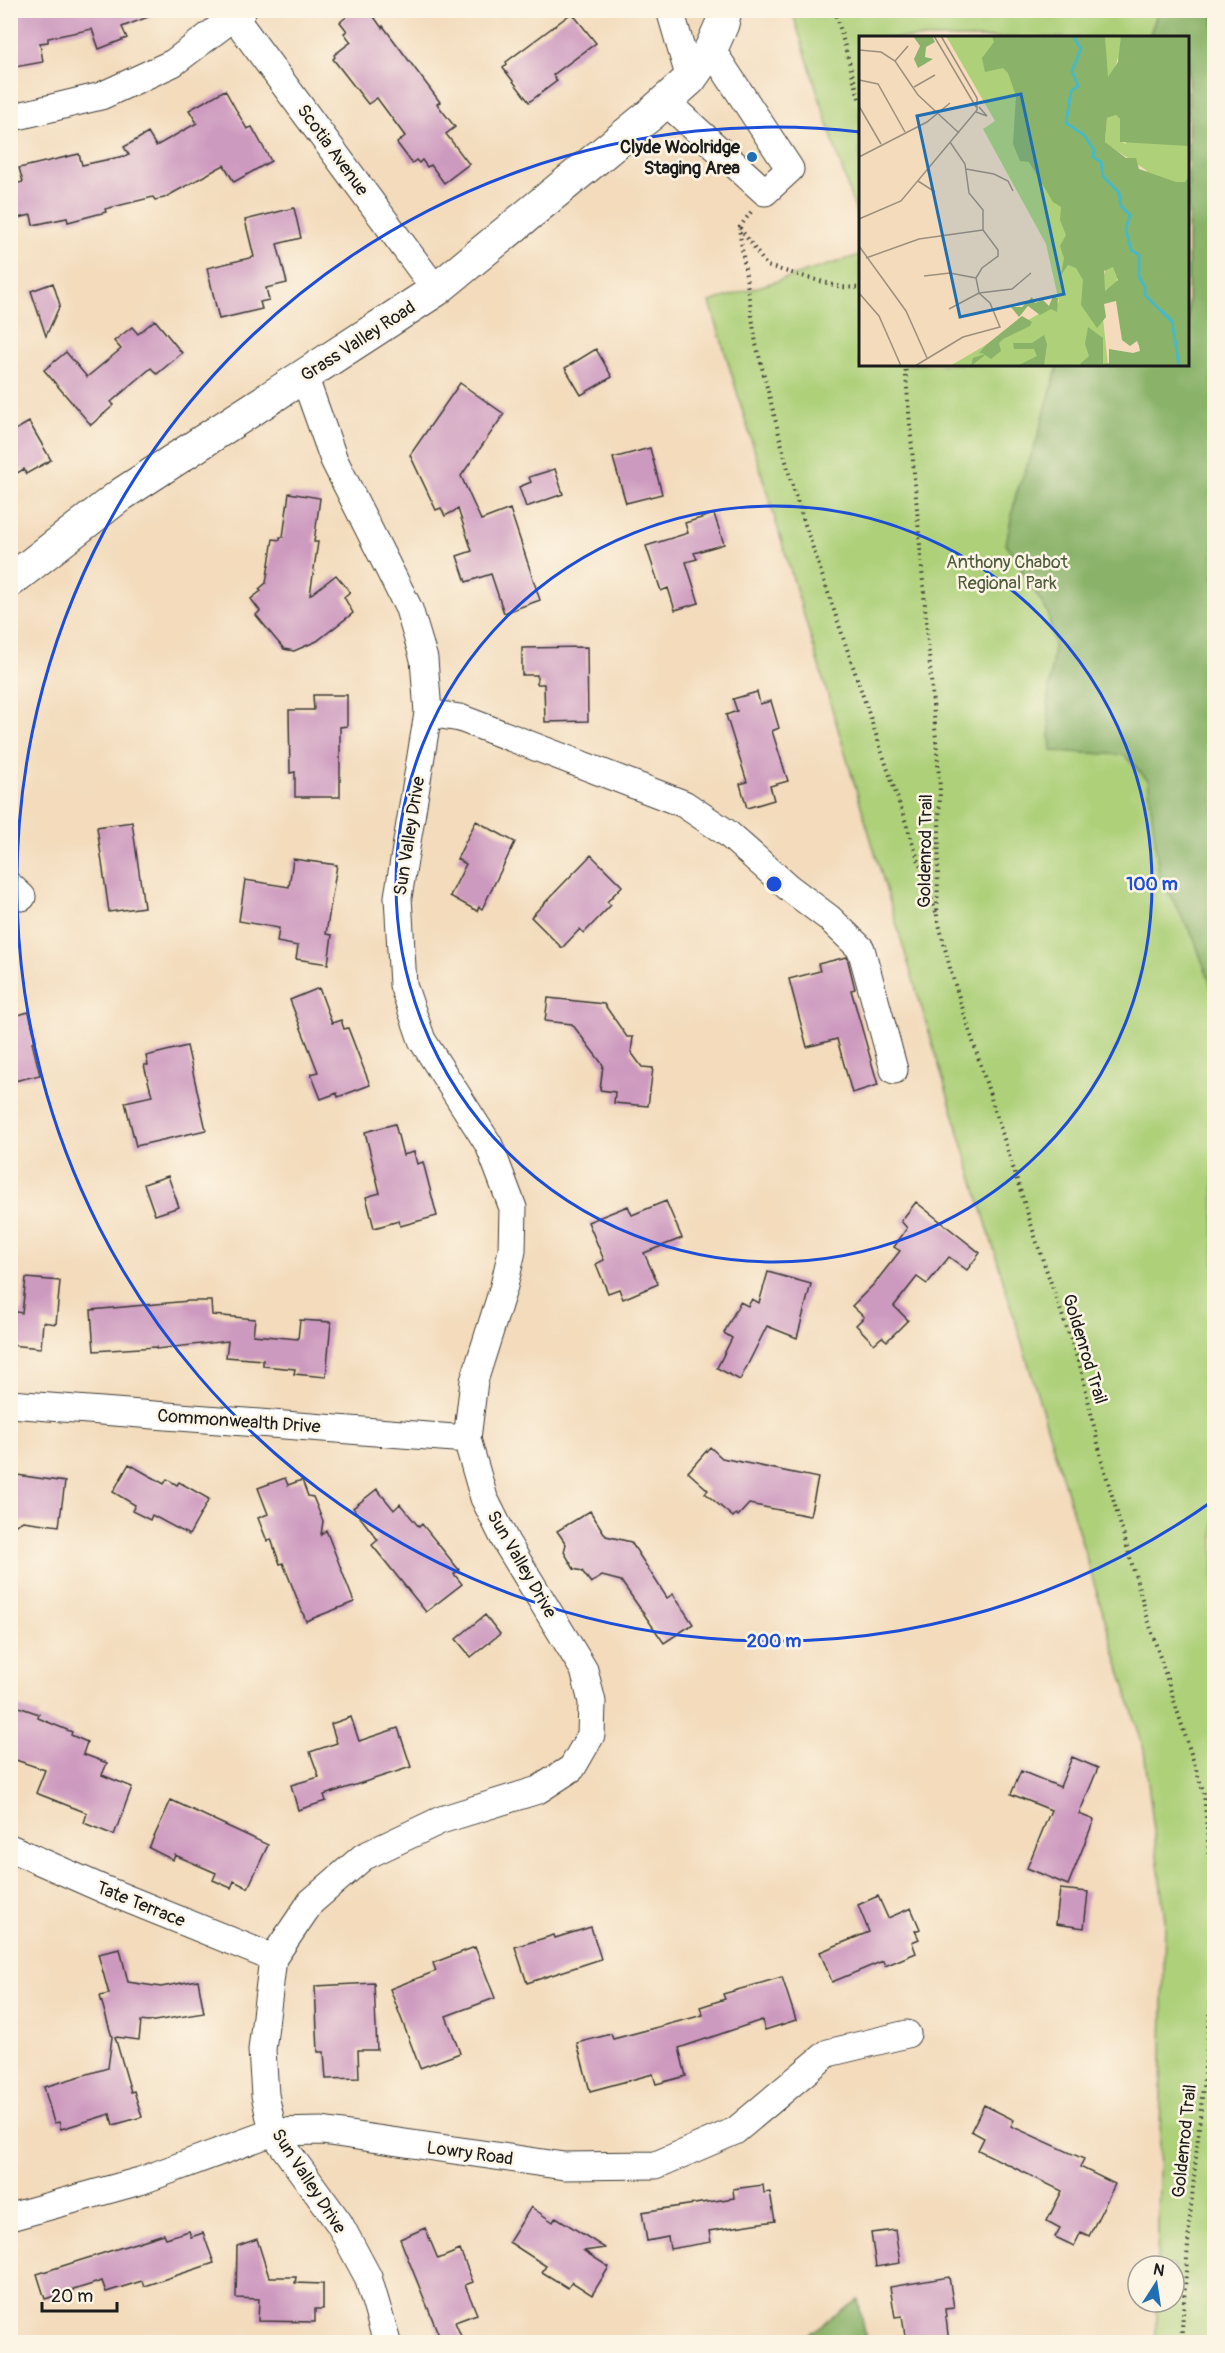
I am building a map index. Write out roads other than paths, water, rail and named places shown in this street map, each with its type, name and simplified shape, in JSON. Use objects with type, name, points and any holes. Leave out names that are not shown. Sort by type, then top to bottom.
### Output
[{"type":"main road","name":"Grass Valley Road","points":[[10,581],[122,494],[436,290],[690,79],[711,49],[722,24],[725,10]]},
{"type":"street","points":[[670,10],[690,79]]},
{"type":"street","points":[[10,118],[101,96],[173,63],[236,13]]},
{"type":"street","name":"Scotia Avenue","points":[[236,13],[436,290]]},
{"type":"street","points":[[665,101],[765,192],[790,169],[711,49]]},
{"type":"street","name":"Sun Valley Drive","points":[[304,376],[334,460],[409,609],[424,659],[428,713],[398,897],[404,985],[422,1040],[489,1145],[513,1208],[512,1251],[504,1286],[474,1381],[467,1439],[484,1498],[502,1533],[584,1670],[592,1702],[591,1735],[572,1768],[537,1790],[441,1820],[363,1857],[312,1902],[273,1958],[262,2050],[265,2095],[273,2132],[339,2223],[368,2277],[387,2343]]},
{"type":"street","points":[[428,713],[460,718],[684,804],[728,832],[788,887],[829,918],[861,949],[894,1070]]},
{"type":"street","name":"Commonwealth Drive","points":[[10,1404],[467,1439]]},
{"type":"street","name":"Tate Terrace","points":[[10,1848],[103,1889],[273,1958]]},
{"type":"street","name":"Lowry Road","points":[[10,2217],[140,2181],[273,2132],[322,2131],[564,2166],[656,2165],[735,2131],[828,2053],[907,2034]]},
{"type":"place","name":"Clyde Woolridge Staging Area","points":[[752,157]]},
{"type":"park label","name":"Anthony Chabot Regional Park","points":[[1007,572]]}]
